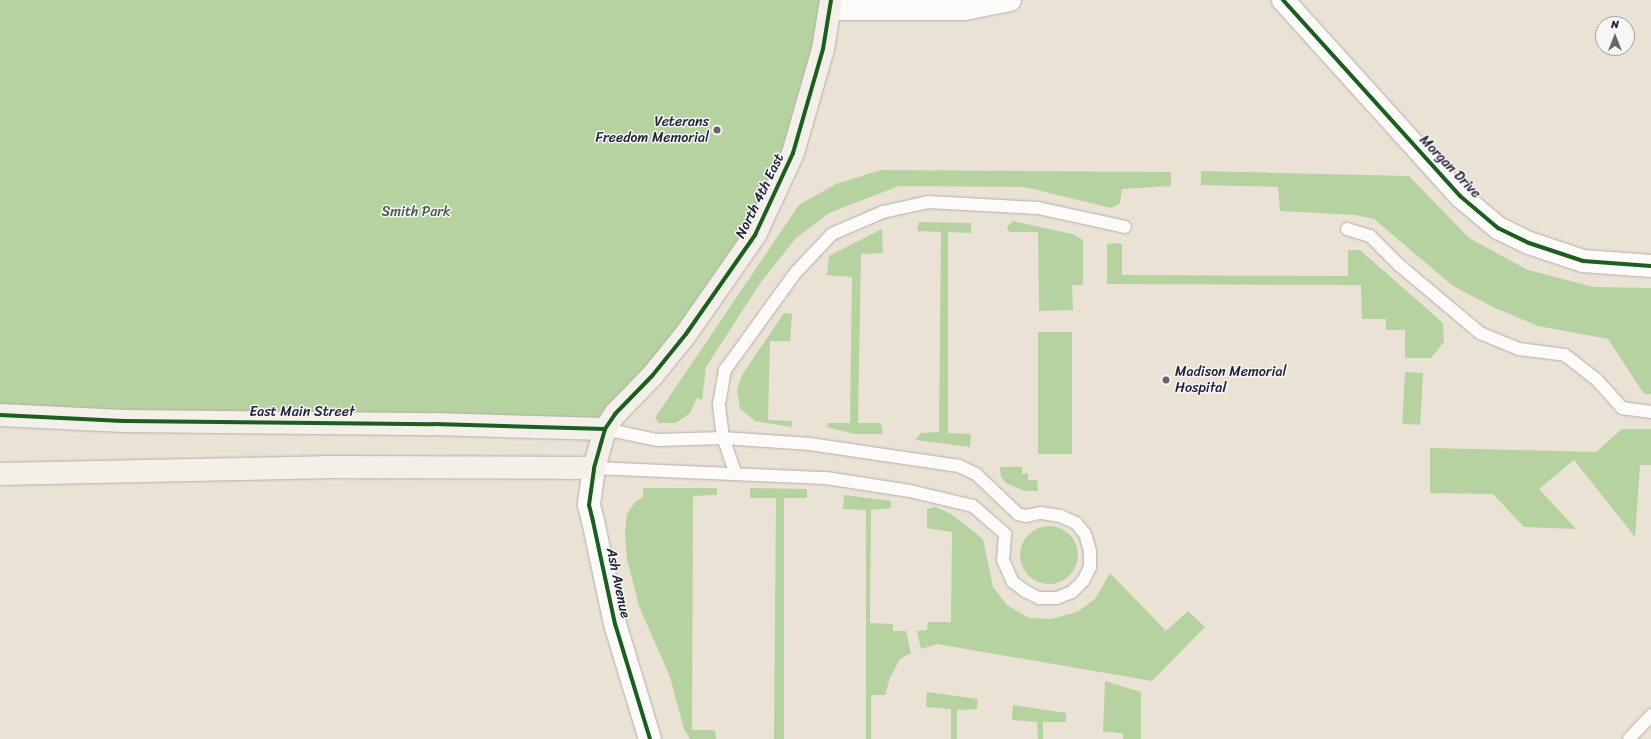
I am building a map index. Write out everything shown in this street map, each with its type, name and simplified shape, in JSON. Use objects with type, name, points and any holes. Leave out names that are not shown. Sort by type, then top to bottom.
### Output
[{"type":"street","points":[[831,4],[965,9],[1010,0]]},
{"type":"street","name":"Morgan Drive","points":[[1283,0],[1450,185],[1498,228],[1529,243],[1583,261],[1651,266]]},
{"type":"street","name":"North 4th East","points":[[605,429],[615,414],[652,376],[686,334],[755,235],[793,153],[823,49],[831,4]]},
{"type":"street","name":"East Main Street","points":[[0,416],[123,422],[434,424],[605,429]]},
{"type":"street","name":"Ash Avenue","points":[[605,429],[594,468],[589,505],[615,624],[650,739]]},
{"type":"street","points":[[0,474],[324,467],[594,468]]},
{"type":"lane","points":[[735,472],[723,438],[719,404],[724,370],[796,272],[832,234],[883,212],[928,202],[1038,208],[1125,227]]},
{"type":"lane","points":[[1347,229],[1370,236],[1399,266],[1480,333],[1519,349],[1565,355],[1597,380],[1622,408],[1651,412]]},
{"type":"lane","points":[[594,468],[735,472],[826,478],[910,491],[973,506],[1005,534],[1003,560],[1013,582],[1025,591],[1040,598],[1057,598],[1072,592],[1083,581],[1090,567],[1090,551],[1085,534],[1076,523],[1054,515],[1018,514],[976,474],[960,466],[810,444],[723,438],[657,440],[605,429]]},
{"type":"lane","points":[[1629,739],[1651,716]]},
{"type":"green space","name":"Smith Park","points":[[0,0],[831,0],[793,153],[686,334],[596,421],[0,415]]},
{"type":"green space","points":[[881,170],[1171,172],[1171,186],[1122,189],[1120,203],[1111,208],[1025,187],[899,186],[829,213],[796,238],[761,282],[706,367],[702,400],[697,398],[690,413],[676,423],[659,423],[655,418],[799,205],[836,184]]},
{"type":"green space","points":[[1201,171],[1409,176],[1469,238],[1528,270],[1594,287],[1651,288],[1651,394],[1644,394],[1608,339],[1538,326],[1493,307],[1453,286],[1374,219],[1355,215],[1280,211],[1278,187],[1201,185]]},
{"type":"green space","points":[[1013,221],[1072,234],[1083,240],[1083,285],[1072,285],[1073,310],[1039,311],[1038,232],[1009,232],[1007,227]]},
{"type":"green space","points":[[919,222],[971,223],[971,233],[948,232],[948,433],[971,434],[970,447],[915,440],[921,433],[939,432],[941,232],[917,231]]},
{"type":"green space","points":[[882,229],[883,253],[861,254],[858,423],[881,423],[883,434],[854,434],[827,427],[828,423],[850,423],[852,277],[827,275],[829,256]]},
{"type":"green space","points":[[1107,244],[1122,244],[1122,275],[1348,276],[1348,250],[1360,250],[1443,323],[1444,342],[1431,358],[1405,358],[1405,330],[1386,330],[1386,319],[1362,319],[1361,285],[1107,284]]},
{"type":"green space","points":[[784,313],[792,314],[790,341],[770,341],[768,420],[792,421],[792,427],[755,421],[740,409],[737,390],[742,375]]},
{"type":"green space","points":[[1038,332],[1072,332],[1072,454],[1038,454]]},
{"type":"green space","points":[[1405,372],[1423,373],[1420,425],[1402,424]]},
{"type":"green space","points":[[1622,429],[1651,429],[1651,465],[1640,465],[1635,537],[1574,460],[1539,489],[1576,529],[1524,527],[1493,494],[1430,493],[1430,448],[1596,452]]},
{"type":"green space","points":[[1000,467],[1022,467],[1022,474],[1028,473],[1028,480],[1037,480],[1038,491],[1024,491],[1006,483],[1001,477]]},
{"type":"green space","points":[[643,488],[717,488],[717,495],[693,496],[692,730],[715,730],[716,739],[690,739],[684,729],[670,677],[639,606],[627,559],[625,531],[627,514],[635,502],[643,497]]},
{"type":"green space","points":[[750,488],[807,489],[807,498],[784,498],[784,739],[774,739],[776,498],[750,498]]},
{"type":"green space","points":[[844,495],[891,501],[891,508],[871,510],[870,623],[893,624],[893,631],[906,631],[911,653],[900,659],[890,678],[885,695],[871,695],[871,739],[866,739],[866,510],[843,509]]},
{"type":"green space","points":[[936,507],[951,514],[983,539],[993,587],[1007,605],[1029,618],[1051,619],[1077,612],[1095,599],[1110,573],[1166,631],[1188,611],[1205,627],[1152,681],[937,644],[921,649],[917,631],[927,630],[928,622],[951,622],[952,532],[927,528],[927,509]]},
{"type":"green space","points":[[1049,526],[1060,528],[1073,539],[1076,544],[1078,555],[1076,566],[1065,579],[1060,582],[1049,584],[1038,582],[1025,571],[1022,566],[1020,555],[1022,544],[1033,531],[1038,528]]},
{"type":"green space","points":[[1105,681],[1141,692],[1141,739],[1123,739],[1123,733],[1103,732]]},
{"type":"green space","points":[[927,692],[978,699],[977,709],[957,710],[957,739],[951,739],[951,709],[926,707]]},
{"type":"green space","points":[[1013,705],[1066,713],[1066,722],[1043,722],[1043,739],[1038,739],[1037,722],[1012,720]]},
{"type":"cycle path","points":[[650,739],[615,624],[589,505],[594,468],[605,429],[615,414],[652,376],[686,334],[755,235],[793,153],[823,49],[831,0]]},
{"type":"cycle path","points":[[1283,0],[1460,196],[1498,228],[1529,243],[1583,261],[1651,266]]},
{"type":"cycle path","points":[[0,415],[123,421],[434,424],[605,429]]},
{"type":"place","name":"Veterans Freedom Memorial","points":[[717,130]]},
{"type":"place","name":"Madison Memorial Hospital","points":[[1166,380]]}]
